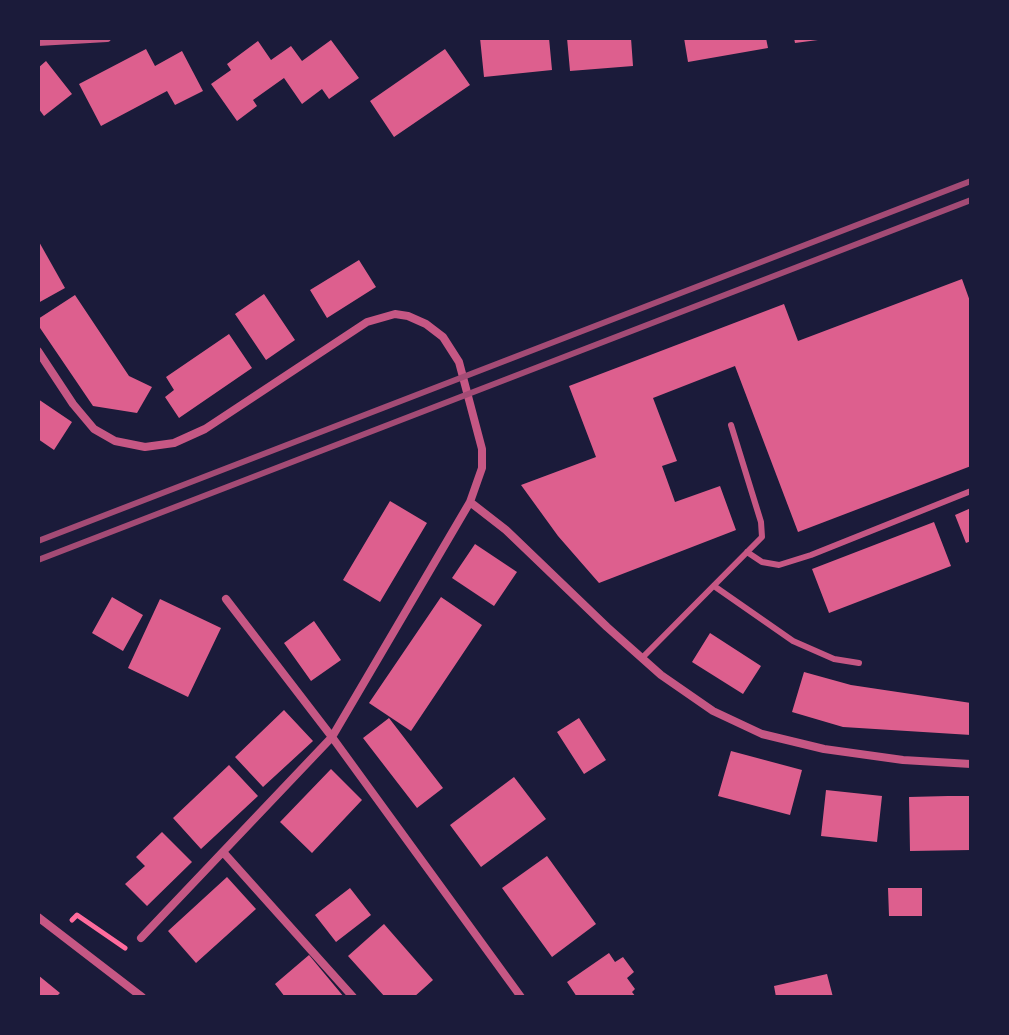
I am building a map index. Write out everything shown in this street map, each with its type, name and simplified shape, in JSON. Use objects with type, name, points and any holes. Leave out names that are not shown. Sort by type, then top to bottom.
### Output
[{"type":"street","points":[[38,42],[107,38]]},
{"type":"street","points":[[38,351],[73,404],[94,429],[115,441],[145,447],[174,443],[205,429],[367,322],[395,314],[408,316],[426,324],[443,337],[459,362],[482,449],[482,468],[470,502],[332,737],[141,938]]},
{"type":"street","points":[[470,502],[506,530],[661,675],[713,711],[762,734],[824,749],[903,760],[971,764]]},
{"type":"street","points":[[226,599],[332,737],[521,997]]},
{"type":"street","points":[[223,852],[353,997]]},
{"type":"street","points":[[38,917],[142,997]]},
{"type":"lane","points":[[642,658],[762,537],[761,522],[731,425]]},
{"type":"lane","points":[[747,552],[762,562],[779,565],[971,491]]},
{"type":"lane","points":[[714,586],[793,641],[834,659],[859,663]]},
{"type":"path","points":[[61,934],[77,915],[129,951],[141,938]]},
{"type":"building","points":[[480,38],[549,38],[552,70],[484,77]]},
{"type":"building","points":[[567,38],[631,38],[633,66],[570,71]]},
{"type":"building","points":[[684,38],[766,38],[768,48],[688,62]]},
{"type":"building","points":[[794,38],[818,38],[818,40],[795,43]]},
{"type":"building","points":[[331,40],[359,78],[329,99],[322,89],[302,104],[284,78],[253,100],[257,106],[237,121],[211,84],[231,70],[227,64],[258,41],[271,60],[291,46],[302,61]]},
{"type":"building","points":[[146,49],[155,66],[182,51],[203,91],[175,105],[167,91],[101,126],[79,84]]},
{"type":"building","points":[[445,49],[470,85],[394,137],[370,101]]},
{"type":"building","points":[[46,61],[72,94],[44,116],[38,108],[38,68]]},
{"type":"building","points":[[38,240],[65,288],[38,303]]},
{"type":"building","points":[[359,260],[376,287],[327,318],[310,290]]},
{"type":"building","points":[[962,279],[971,304],[971,466],[798,532],[735,366],[653,398],[677,461],[662,466],[675,502],[720,486],[736,530],[599,583],[558,536],[521,485],[596,457],[569,386],[784,304],[798,341]]},
{"type":"building","points":[[264,294],[295,340],[266,360],[235,314]]},
{"type":"building","points":[[75,295],[129,376],[152,387],[137,413],[93,406],[38,325],[38,319]]},
{"type":"building","points":[[229,334],[252,368],[179,418],[165,397],[174,390],[166,377]]},
{"type":"building","points":[[38,399],[72,422],[54,450],[38,439]]},
{"type":"building","points":[[390,501],[427,523],[380,602],[343,580]]},
{"type":"building","points":[[971,508],[971,541],[966,543],[955,515]]},
{"type":"building","points":[[934,522],[951,566],[829,613],[812,569]]},
{"type":"building","points":[[475,544],[517,572],[494,606],[452,578]]},
{"type":"building","points":[[112,597],[143,615],[123,651],[92,633]]},
{"type":"building","points":[[441,597],[482,625],[411,731],[369,703]]},
{"type":"building","points":[[160,599],[221,628],[188,697],[128,668]]},
{"type":"building","points":[[314,621],[341,660],[311,681],[284,643]]},
{"type":"building","points":[[710,633],[761,666],[743,694],[692,662]]},
{"type":"building","points":[[804,672],[851,685],[971,703],[971,735],[843,727],[792,712]]},
{"type":"building","points":[[284,710],[313,741],[263,787],[235,757]]},
{"type":"building","points":[[389,718],[443,788],[417,808],[363,738]]},
{"type":"building","points":[[579,718],[606,760],[584,774],[557,732]]},
{"type":"building","points":[[731,751],[802,770],[790,815],[718,796]]},
{"type":"building","points":[[229,765],[258,796],[201,849],[173,818]]},
{"type":"building","points":[[331,769],[362,800],[312,853],[280,822]]},
{"type":"building","points":[[514,777],[546,819],[481,867],[450,825]]},
{"type":"building","points":[[826,790],[882,796],[877,842],[821,836]]},
{"type":"building","points":[[971,796],[971,850],[910,851],[909,797]]},
{"type":"building","points":[[162,832],[192,862],[147,906],[125,884],[145,866],[136,857]]},
{"type":"building","points":[[547,856],[596,924],[552,957],[502,888]]},
{"type":"building","points":[[227,877],[256,909],[196,963],[168,931]]},
{"type":"building","points":[[350,888],[371,915],[336,942],[315,915]]},
{"type":"building","points":[[888,888],[922,888],[922,916],[889,916]]},
{"type":"building","points":[[384,924],[433,980],[414,997],[385,997],[348,956]]},
{"type":"building","points":[[609,953],[615,962],[623,957],[634,972],[627,978],[635,989],[632,992],[636,997],[577,997],[567,982]]},
{"type":"building","points":[[309,955],[344,997],[285,997],[275,984]]},
{"type":"building","points":[[827,974],[833,997],[776,997],[774,986]]},
{"type":"building","points":[[38,975],[60,993],[56,997],[38,997]]},
{"type":"railway","points":[[38,541],[971,181]]},
{"type":"railway","points":[[38,560],[971,200]]}]
